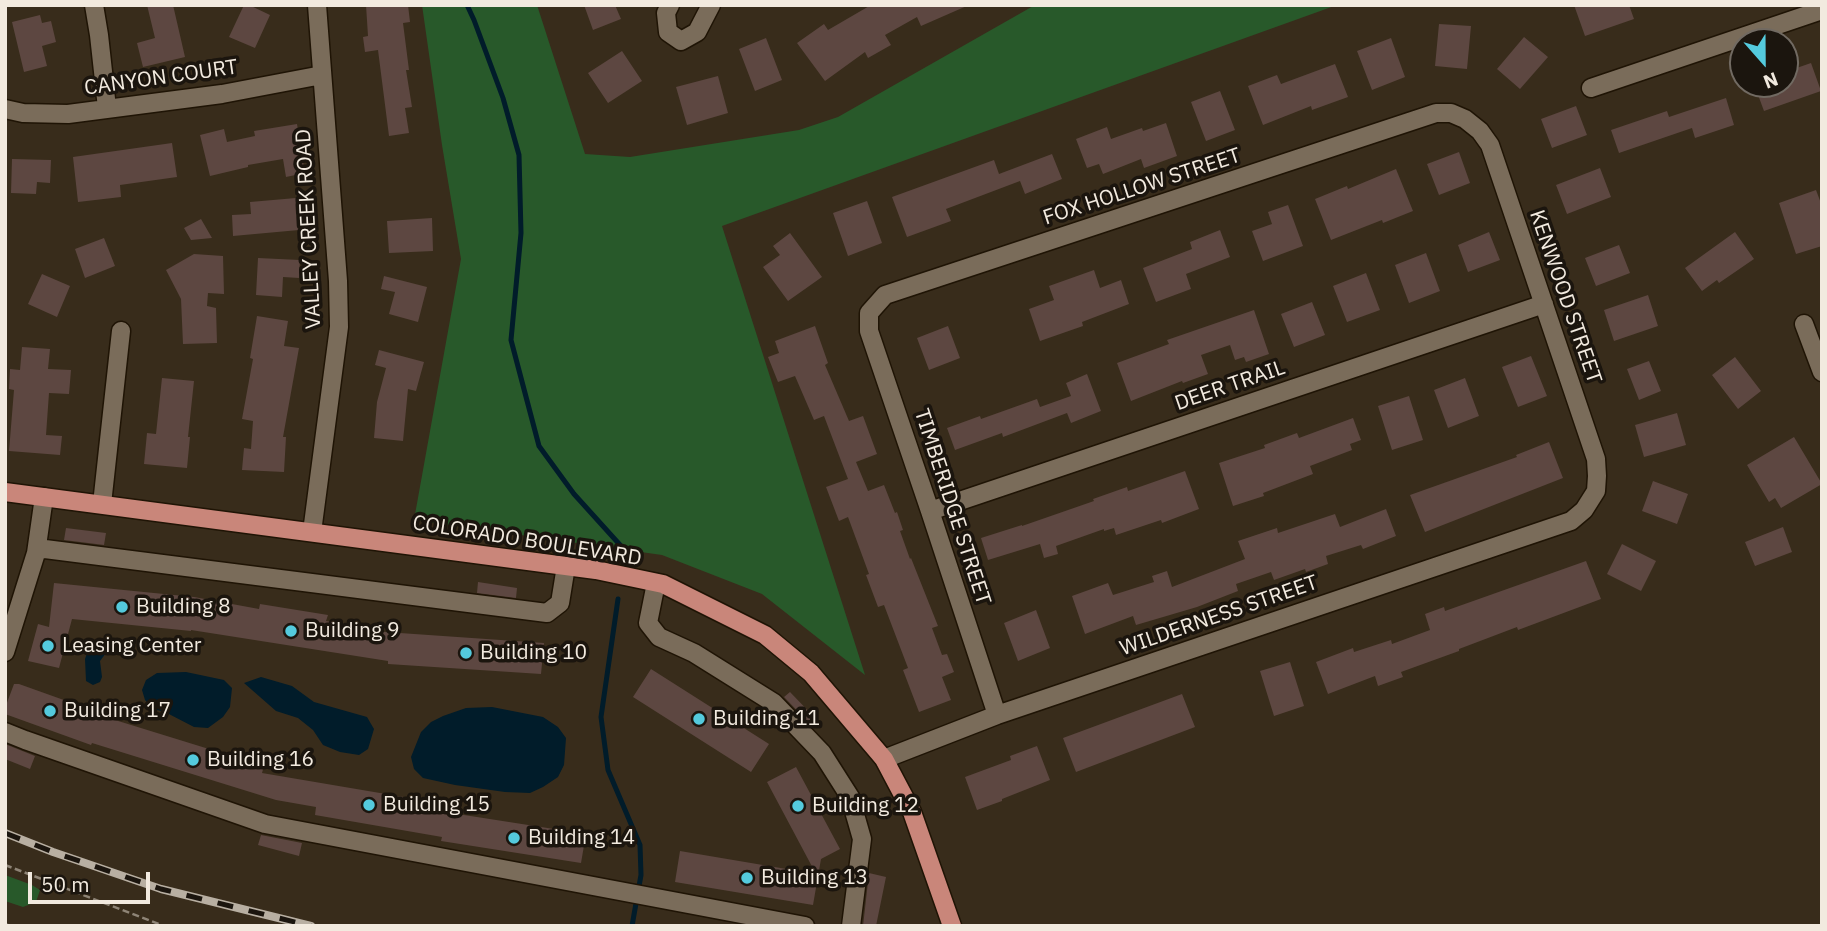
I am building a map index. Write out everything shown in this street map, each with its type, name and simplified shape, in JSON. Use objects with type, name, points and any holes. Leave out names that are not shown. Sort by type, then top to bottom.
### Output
[{"type":"main road","name":"COLORADO BOULEVARD","points":[[5,492],[596,570],[663,584],[765,635],[811,673],[884,759],[912,812],[951,926]]},
{"type":"street","points":[[94,5],[107,108]]},
{"type":"street","name":"VALLEY CREEK ROAD","points":[[312,532],[339,327],[338,281],[317,5]]},
{"type":"street","points":[[670,5],[666,13],[668,32],[681,41],[697,33],[711,5]]},
{"type":"street","points":[[1591,88],[1822,10]]},
{"type":"street","name":"CANYON COURT","points":[[5,110],[68,114],[222,94],[322,75]]},
{"type":"street","name":"KENWOOD STREET","points":[[1436,113],[1451,113],[1465,119],[1480,131],[1490,145],[1596,459],[1596,491],[1584,510],[1571,521]]},
{"type":"street","name":"FOX HOLLOW STREET","points":[[869,313],[885,295],[1436,113]]},
{"type":"street","name":"DEER TRAIL","points":[[930,510],[1544,304]]},
{"type":"street","name":"TIMBERIDGE STREET","points":[[869,313],[869,331],[997,715]]},
{"type":"street","points":[[1804,324],[1822,372]]},
{"type":"street","points":[[102,504],[121,331]]},
{"type":"street","points":[[5,652],[37,548],[44,497]]},
{"type":"street","name":"WILDERNESS STREET","points":[[884,759],[997,715],[1571,521]]},
{"type":"street","points":[[37,548],[547,613],[560,603],[566,566]]},
{"type":"street","points":[[656,583],[648,623],[659,637],[694,653],[774,704],[822,753],[850,797],[862,839],[852,926]]},
{"type":"street","points":[[5,732],[265,824],[805,926]]},
{"type":"path","points":[[5,865],[164,926]]},
{"type":"green space","points":[[422,5],[537,5],[585,154],[630,157],[799,130],[838,117],[1035,5],[1337,5],[722,226],[865,675],[762,594],[662,555],[414,520],[461,259]]},
{"type":"green space","points":[[5,875],[40,890],[36,902],[23,907],[5,901]]},
{"type":"water","points":[[99,639],[104,639],[109,644],[100,661],[102,677],[100,682],[93,685],[86,681],[85,659],[88,650]]},
{"type":"water","points":[[186,672],[224,680],[232,688],[230,707],[223,717],[208,728],[194,727],[153,709],[145,700],[142,690],[146,680],[157,673]]},
{"type":"water","points":[[261,677],[292,686],[314,702],[367,717],[374,729],[368,749],[359,755],[340,752],[323,745],[313,730],[298,718],[276,711],[244,683]]},
{"type":"water","points":[[492,707],[543,717],[558,727],[566,738],[564,765],[558,777],[530,793],[505,792],[423,778],[414,769],[411,757],[421,732],[431,722],[466,708]]},
{"type":"building","points":[[147,5],[173,5],[185,57],[143,67],[137,43],[155,38]]},
{"type":"building","points":[[244,5],[270,15],[255,48],[229,37]]},
{"type":"building","points":[[366,5],[408,5],[410,22],[403,23],[412,107],[405,108],[409,133],[389,136],[378,50],[365,52],[363,37],[368,36]]},
{"type":"building","points":[[584,5],[615,5],[621,19],[593,30]]},
{"type":"building","points":[[871,5],[969,5],[921,26],[917,17],[885,35],[891,45],[868,58],[865,52],[825,81],[797,43],[824,24],[828,30]]},
{"type":"building","points":[[1574,5],[1629,5],[1634,19],[1585,36]]},
{"type":"building","points":[[40,15],[42,23],[51,21],[56,42],[42,46],[47,66],[24,72],[12,22]]},
{"type":"building","points":[[1439,24],[1471,26],[1467,69],[1435,66]]},
{"type":"building","points":[[1524,37],[1548,57],[1520,89],[1497,69]]},
{"type":"building","points":[[766,38],[782,80],[755,91],[739,49]]},
{"type":"building","points":[[1391,38],[1405,77],[1372,90],[1357,51]]},
{"type":"building","points":[[622,51],[642,81],[608,103],[588,73]]},
{"type":"building","points":[[1811,63],[1821,91],[1764,111],[1759,98],[1799,98],[1799,67]]},
{"type":"building","points":[[1335,64],[1348,97],[1312,110],[1311,106],[1263,125],[1248,86],[1277,75],[1281,84]]},
{"type":"building","points":[[718,76],[728,113],[687,125],[676,87]]},
{"type":"building","points":[[1220,91],[1235,130],[1206,141],[1191,102]]},
{"type":"building","points":[[1726,98],[1734,125],[1695,138],[1692,128],[1619,153],[1611,130],[1667,111],[1669,117]]},
{"type":"building","points":[[1576,106],[1587,135],[1552,148],[1541,119]]},
{"type":"building","points":[[1166,123],[1177,156],[1144,168],[1141,159],[1103,174],[1099,164],[1087,168],[1076,139],[1107,127],[1111,139]]},
{"type":"building","points":[[297,124],[305,173],[286,177],[283,159],[210,176],[200,135],[224,129],[227,142],[255,136],[254,131]]},
{"type":"building","points":[[172,143],[177,177],[120,185],[121,197],[78,202],[73,157]]},
{"type":"building","points":[[1459,152],[1470,183],[1439,195],[1427,164]]},
{"type":"building","points":[[1052,154],[1062,179],[1025,194],[1020,181],[946,209],[951,221],[907,237],[892,197],[994,160],[999,174]]},
{"type":"building","points":[[12,159],[51,160],[50,183],[37,182],[36,194],[11,193]]},
{"type":"building","points":[[1600,168],[1611,197],[1567,214],[1556,185]]},
{"type":"building","points":[[1396,169],[1413,211],[1331,240],[1315,199]]},
{"type":"building","points":[[1816,190],[1822,206],[1822,246],[1796,254],[1779,203]]},
{"type":"building","points":[[296,198],[299,230],[233,236],[232,215],[251,214],[250,202]]},
{"type":"building","points":[[867,201],[882,243],[848,256],[833,213]]},
{"type":"building","points":[[1288,205],[1303,246],[1263,261],[1252,231],[1272,224],[1268,212]]},
{"type":"building","points":[[432,218],[433,251],[389,253],[387,221]]},
{"type":"building","points":[[201,219],[212,238],[191,240],[184,228]]},
{"type":"building","points":[[1220,230],[1230,257],[1186,274],[1191,289],[1156,302],[1143,268],[1192,249],[1190,242]]},
{"type":"building","points":[[1489,232],[1500,260],[1468,272],[1458,245]]},
{"type":"building","points":[[1735,232],[1754,259],[1702,291],[1685,268]]},
{"type":"building","points":[[790,233],[822,277],[788,301],[763,267],[780,255],[773,246]]},
{"type":"building","points":[[104,238],[115,266],[85,278],[75,249]]},
{"type":"building","points":[[1619,245],[1630,273],[1596,286],[1585,258]]},
{"type":"building","points":[[1426,253],[1440,291],[1409,303],[1395,265]]},
{"type":"building","points":[[194,254],[223,256],[224,294],[208,293],[207,306],[216,308],[217,343],[183,344],[181,299],[166,270]]},
{"type":"building","points":[[258,258],[300,260],[299,278],[283,277],[282,297],[256,295]]},
{"type":"building","points":[[1094,270],[1100,288],[1121,280],[1129,304],[1082,322],[1083,326],[1040,341],[1029,309],[1054,300],[1049,286]]},
{"type":"building","points":[[1366,273],[1380,310],[1347,322],[1333,286]]},
{"type":"building","points":[[42,274],[70,286],[57,317],[28,304]]},
{"type":"building","points":[[384,276],[427,287],[418,322],[389,314],[395,292],[381,289]]},
{"type":"building","points":[[1648,295],[1658,326],[1614,341],[1604,310]]},
{"type":"building","points":[[1312,302],[1325,335],[1294,347],[1281,314]]},
{"type":"building","points":[[1254,310],[1269,354],[1246,362],[1244,357],[1235,360],[1230,345],[1201,355],[1208,374],[1131,401],[1117,363],[1169,344],[1167,340]]},
{"type":"building","points":[[257,316],[288,321],[284,346],[299,348],[283,437],[286,437],[284,472],[242,470],[244,448],[251,449],[253,421],[242,419],[253,359],[250,358]]},
{"type":"building","points":[[815,326],[828,363],[825,365],[849,421],[863,416],[877,454],[856,462],[868,491],[884,485],[895,513],[897,512],[903,530],[900,531],[910,559],[938,626],[932,628],[942,655],[947,654],[954,672],[942,677],[951,700],[919,712],[903,670],[908,668],[884,605],[878,607],[848,517],[839,521],[826,487],[848,479],[824,416],[814,420],[795,376],[778,382],[768,357],[779,353],[775,341]]},
{"type":"building","points":[[948,326],[960,358],[929,370],[917,338]]},
{"type":"building","points":[[22,347],[50,349],[48,369],[71,370],[69,394],[49,393],[46,435],[62,436],[60,455],[9,451],[14,390],[9,389],[10,369],[20,370]]},
{"type":"building","points":[[379,350],[424,362],[416,391],[408,389],[403,441],[374,438],[377,402],[386,368],[375,365]]},
{"type":"building","points":[[1531,356],[1547,396],[1518,407],[1502,367]]},
{"type":"building","points":[[1735,357],[1761,391],[1738,409],[1712,375]]},
{"type":"building","points":[[1649,361],[1661,391],[1639,400],[1627,369]]},
{"type":"building","points":[[1087,374],[1101,411],[1071,423],[1067,413],[1003,437],[1002,433],[955,450],[947,428],[1037,399],[1040,407],[1071,396],[1066,383]]},
{"type":"building","points":[[162,378],[194,381],[187,468],[144,464],[147,433],[156,434]]},
{"type":"building","points":[[1465,378],[1479,416],[1448,428],[1434,390]]},
{"type":"building","points":[[1409,396],[1423,440],[1392,450],[1378,406]]},
{"type":"building","points":[[1677,413],[1686,445],[1644,457],[1635,425]]},
{"type":"building","points":[[1353,418],[1361,440],[1350,444],[1352,450],[1310,466],[1313,474],[1263,493],[1264,496],[1233,506],[1219,463],[1265,448],[1264,445],[1297,433],[1299,438]]},
{"type":"building","points":[[1794,437],[1822,484],[1781,508],[1775,498],[1769,502],[1747,465]]},
{"type":"building","points":[[1549,442],[1563,478],[1425,532],[1410,495],[1517,457],[1516,455]]},
{"type":"building","points":[[1185,471],[1199,509],[1162,523],[1161,520],[1116,535],[1114,528],[1104,529],[1056,546],[1058,554],[1044,558],[1040,544],[988,560],[981,538],[1094,501],[1093,499],[1127,487],[1128,491]]},
{"type":"building","points":[[1653,481],[1688,494],[1677,524],[1642,511]]},
{"type":"building","points":[[1386,509],[1396,536],[1363,549],[1361,545],[1326,556],[1328,564],[1306,572],[1305,569],[1274,580],[1271,572],[1236,584],[1238,591],[1197,607],[1136,625],[1133,616],[1085,634],[1072,596],[1108,583],[1113,595],[1154,582],[1152,576],[1167,571],[1172,587],[1245,559],[1238,541],[1277,528],[1278,533],[1335,514],[1340,527]]},
{"type":"building","points":[[1783,527],[1792,552],[1755,566],[1745,542]]},
{"type":"building","points":[[66,528],[106,533],[104,545],[64,540]]},
{"type":"building","points":[[1622,544],[1656,561],[1641,591],[1607,574]]},
{"type":"building","points":[[1586,561],[1601,599],[1459,649],[1401,672],[1403,677],[1378,686],[1375,676],[1328,694],[1316,662],[1353,648],[1354,652],[1391,640],[1392,644],[1430,630],[1425,614],[1444,607],[1445,611]]},
{"type":"building","points":[[478,582],[517,588],[516,598],[477,593]]},
{"type":"building","points":[[54,583],[194,597],[259,609],[260,604],[328,615],[326,621],[371,631],[544,643],[541,674],[388,664],[388,661],[191,630],[72,619],[59,668],[28,661],[38,624],[49,627]]},
{"type":"building","points":[[1036,610],[1050,648],[1018,661],[1004,623]]},
{"type":"building","points":[[1290,662],[1304,706],[1274,716],[1260,671]]},
{"type":"building","name":"Building 11","points":[[651,669],[769,744],[751,772],[633,697]]},
{"type":"building","points":[[14,684],[103,714],[102,716],[264,766],[262,773],[433,802],[432,810],[586,834],[581,863],[441,841],[442,837],[315,815],[316,807],[276,800],[92,743],[91,745],[5,714]]},
{"type":"building","points":[[790,692],[817,720],[811,725],[784,697]]},
{"type":"building","points":[[1182,694],[1195,727],[1076,772],[1063,738]]},
{"type":"building","points":[[5,744],[35,756],[30,769],[5,759]]},
{"type":"building","points":[[1037,746],[1050,780],[977,810],[965,777],[1011,760],[1010,756]]},
{"type":"building","points":[[796,767],[840,849],[821,859],[813,905],[675,882],[680,851],[816,874],[767,782]]},
{"type":"building","points":[[261,835],[302,843],[299,856],[258,845]]},
{"type":"building","points":[[869,873],[886,877],[876,926],[863,926]]},
{"type":"waterway","points":[[467,5],[503,98],[519,155],[521,233],[511,340],[539,446],[574,494],[621,546]]},
{"type":"waterway","points":[[618,599],[601,717],[608,770],[640,845],[641,875],[632,926]]},
{"type":"railway","points":[[5,833],[161,889],[311,926]]},
{"type":"place","name":"Building 8","points":[[122,607]]},
{"type":"place","name":"Building 9","points":[[291,631]]},
{"type":"place","name":"Leasing Center","points":[[48,646]]},
{"type":"place","name":"Building 10","points":[[466,653]]},
{"type":"place","name":"Building 17","points":[[50,711]]},
{"type":"place","name":"Building 11","points":[[699,719]]},
{"type":"place","name":"Building 16","points":[[193,760]]},
{"type":"place","name":"Building 15","points":[[369,805]]},
{"type":"place","name":"Building 12","points":[[798,806]]},
{"type":"place","name":"Building 14","points":[[514,838]]},
{"type":"place","name":"Building 13","points":[[747,878]]}]
